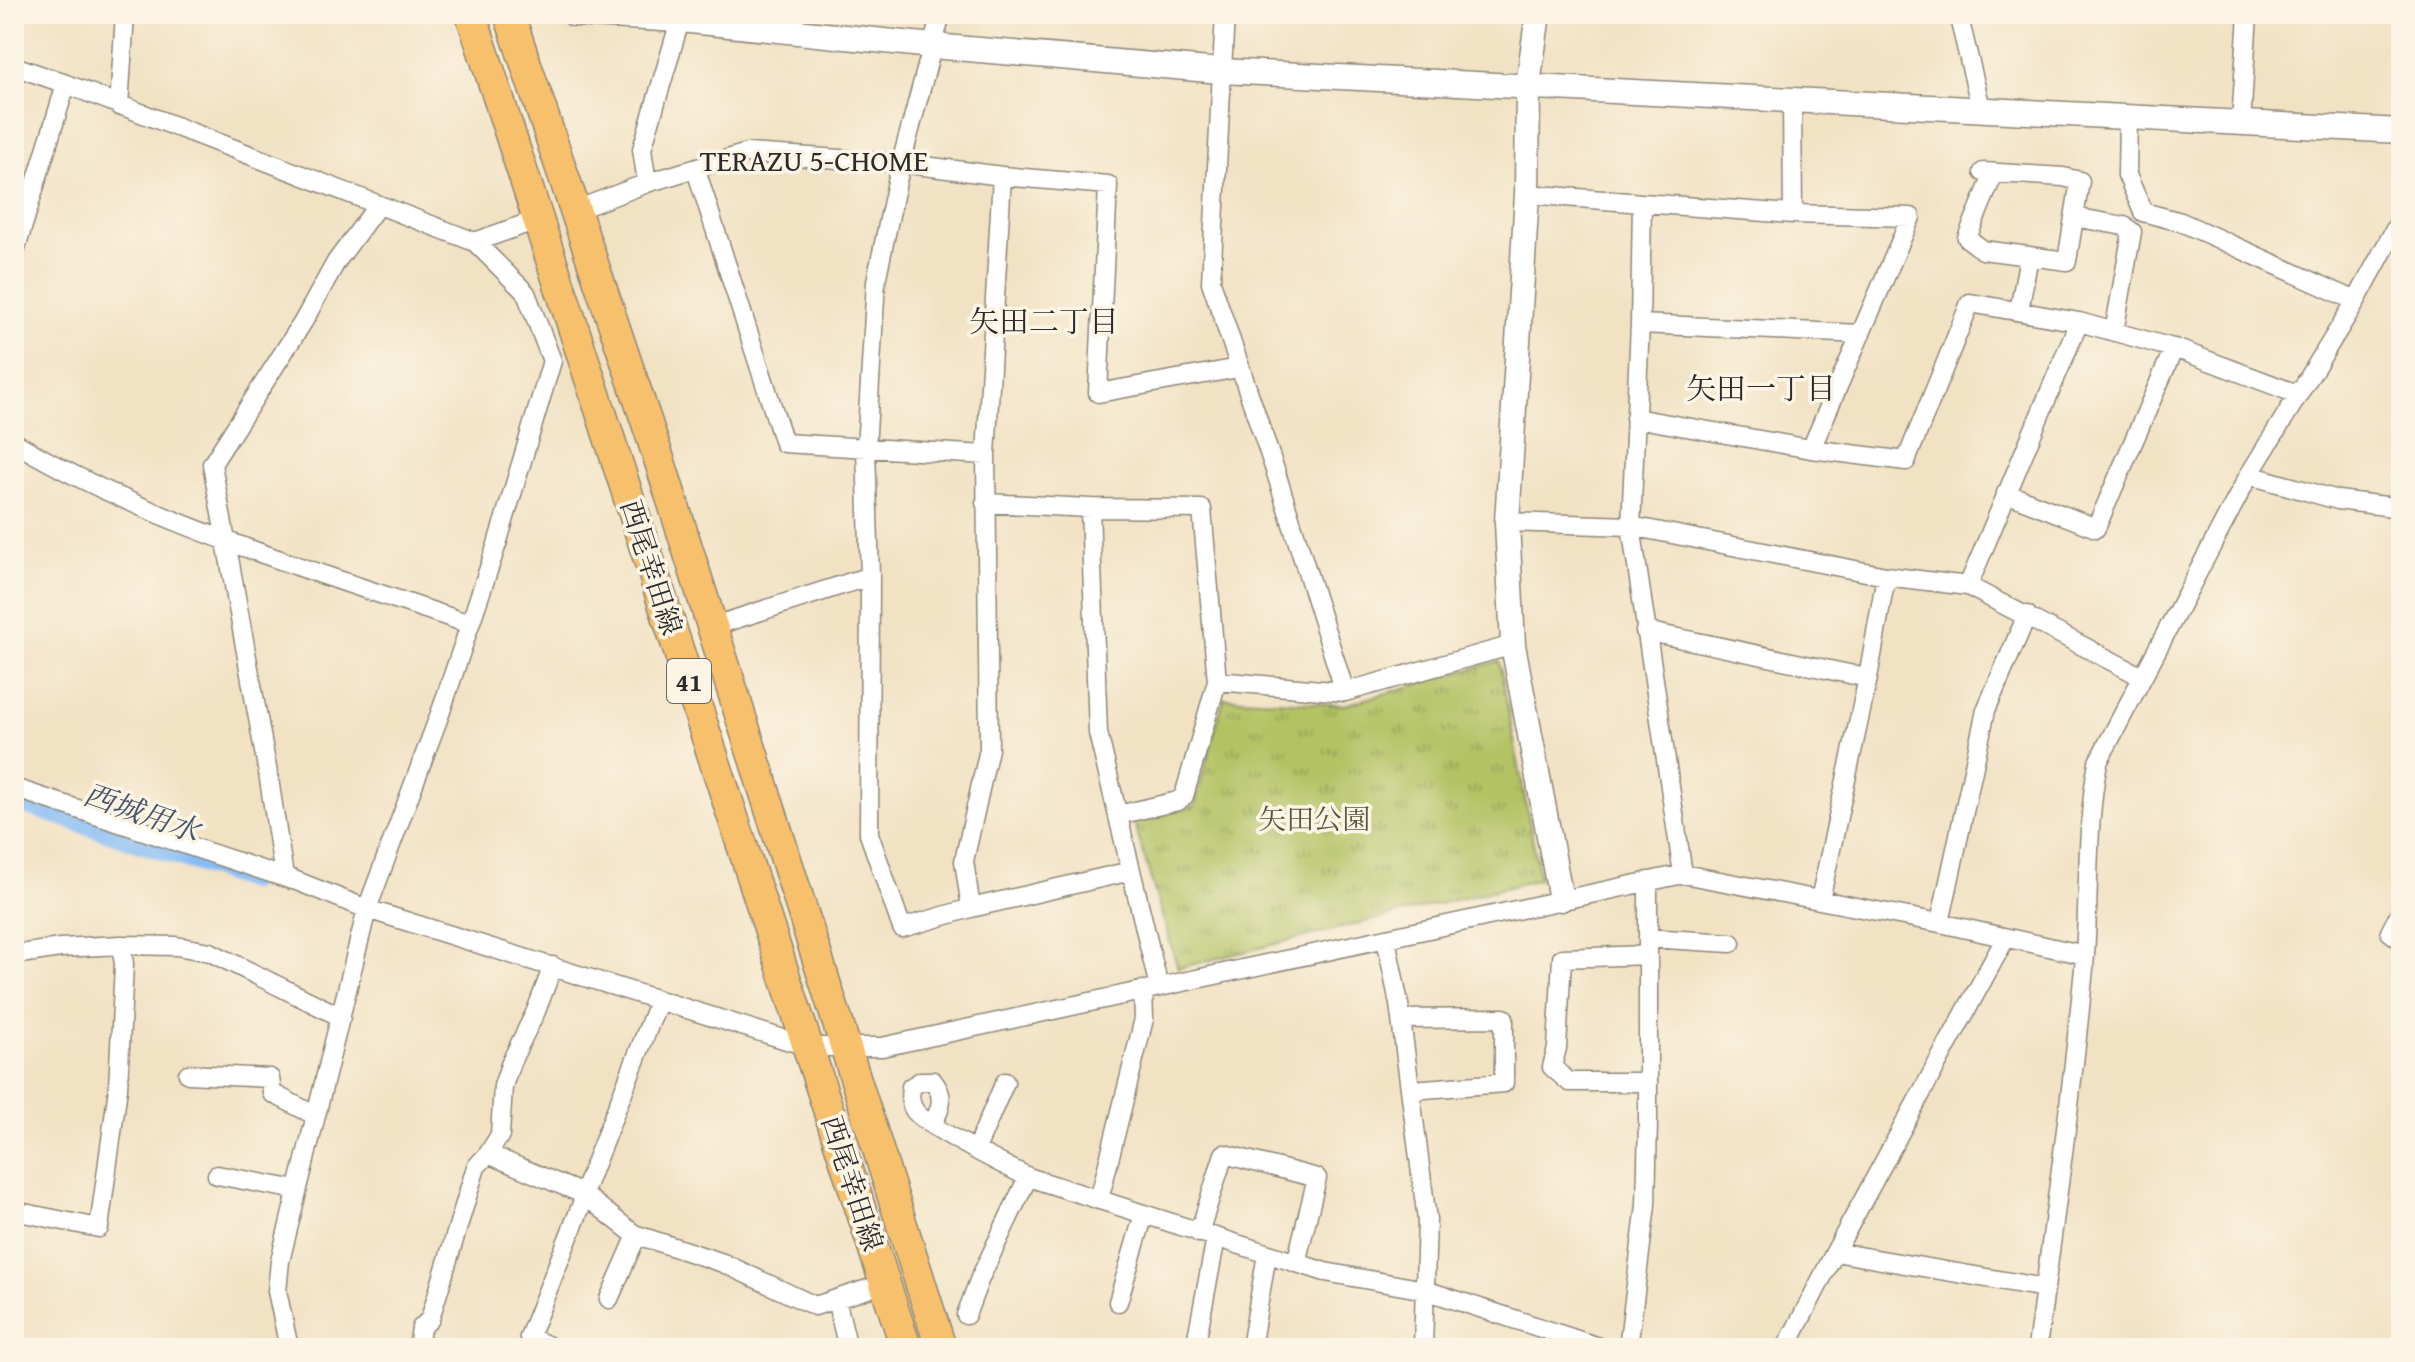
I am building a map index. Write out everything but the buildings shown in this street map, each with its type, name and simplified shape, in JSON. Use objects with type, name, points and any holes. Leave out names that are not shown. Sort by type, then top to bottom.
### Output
[{"type":"main road","name":"西尾幸田線","points":[[471,14],[906,1348]]},
{"type":"main road","name":"西尾幸田線","points":[[509,14],[576,210],[941,1348]]},
{"type":"street","points":[[119,106],[125,14]]},
{"type":"street","points":[[574,14],[681,17],[933,46],[1221,71],[2401,131]]},
{"type":"street","points":[[941,14],[901,163],[876,281],[866,449],[870,576],[869,834],[902,928],[971,908],[1131,871]]},
{"type":"street","points":[[1225,14],[1211,282],[1276,473],[1345,692]]},
{"type":"street","points":[[1538,14],[1528,85],[1527,194],[1507,522],[1513,645],[1561,899]]},
{"type":"street","points":[[1958,14],[1981,108]]},
{"type":"street","points":[[2241,123],[2248,14]]},
{"type":"street","points":[[647,183],[642,149],[681,17]]},
{"type":"street","points":[[14,66],[475,242],[526,293],[552,361],[441,711],[367,909],[280,1261],[277,1291],[289,1348]]},
{"type":"street","points":[[14,255],[66,84]]},
{"type":"street","points":[[1792,102],[1793,214]]},
{"type":"street","points":[[2128,116],[2127,175],[2143,212],[2181,222],[2356,301]]},
{"type":"street","points":[[576,210],[647,183],[747,153],[901,163],[1108,185],[1098,393],[1239,368]]},
{"type":"street","points":[[696,170],[784,443],[986,455]]},
{"type":"street","points":[[1988,173],[2063,177],[2080,181],[2074,217],[2067,261],[1983,250],[1967,238],[1988,173]]},
{"type":"street","points":[[971,908],[964,861],[989,749],[986,455],[1002,176]]},
{"type":"street","points":[[1527,194],[1793,214],[1911,217],[1811,449]]},
{"type":"street","points":[[1642,203],[1631,526],[1683,874]]},
{"type":"street","points":[[378,205],[336,262],[303,322],[212,464],[284,876],[367,909],[809,1047],[882,1047],[1683,874],[1940,923],[2085,955]]},
{"type":"street","points":[[2074,217],[2124,226],[2132,232],[2114,332]]},
{"type":"street","points":[[2037,1348],[2065,1149],[2085,955],[2092,794],[2098,762],[2249,475],[2356,301],[2401,218]]},
{"type":"street","points":[[475,242],[539,219]]},
{"type":"street","points":[[2019,311],[2029,256]]},
{"type":"street","points":[[1635,418],[1811,449],[1906,461],[1970,303],[2079,322],[2174,348],[2297,394]]},
{"type":"street","points":[[1968,586],[2079,322]]},
{"type":"street","points":[[1640,324],[1861,334]]},
{"type":"street","points":[[2006,493],[2096,528],[2174,348]]},
{"type":"street","points":[[14,442],[91,484],[224,539],[469,624]]},
{"type":"street","points":[[2249,475],[2338,500],[2401,504]]},
{"type":"street","points":[[985,503],[1202,509],[1217,681],[1184,796],[1178,801],[1118,815]]},
{"type":"street","points":[[1090,508],[1098,733],[1131,871],[1151,988],[1099,1200]]},
{"type":"street","points":[[1507,522],[1631,526],[1886,576],[1968,586],[2142,677]]},
{"type":"street","points":[[711,627],[870,576]]},
{"type":"street","points":[[1820,900],[1868,678],[1886,576]]},
{"type":"street","points":[[1940,923],[1986,710],[2027,615]]},
{"type":"street","points":[[1645,631],[1868,678]]},
{"type":"street","points":[[1217,681],[1345,692],[1513,645]]},
{"type":"street","points":[[14,788],[312,887]]},
{"type":"street","points":[[1628,1348],[1646,1205],[1648,881]]},
{"type":"street","points":[[2401,911],[2390,932],[2401,940]]},
{"type":"street","points":[[1386,939],[1401,1019],[1427,1220],[1423,1348]]},
{"type":"street","points":[[1786,1348],[2005,939]]},
{"type":"street","points":[[1648,1082],[1569,1082],[1552,1067],[1557,1048],[1562,958],[1648,947],[1731,943]]},
{"type":"street","points":[[14,955],[60,948],[121,945],[176,946],[210,952],[341,1017]]},
{"type":"street","points":[[14,1211],[99,1228],[118,1088],[124,964],[121,945]]},
{"type":"street","points":[[418,1348],[421,1328],[430,1319],[476,1167],[500,1135],[503,1086],[511,1062],[536,1011],[553,966]]},
{"type":"street","points":[[553,1348],[529,1337],[659,1000]]},
{"type":"street","points":[[1401,1019],[1504,1018],[1504,1083],[1411,1090]]},
{"type":"street","points":[[188,1074],[270,1078],[272,1093],[316,1116]]},
{"type":"street","points":[[976,1149],[1005,1082]]},
{"type":"street","points":[[932,1124],[1028,1177],[1325,1272],[1425,1290],[1561,1342],[1602,1348]]},
{"type":"street","points":[[488,1154],[584,1195],[637,1235],[723,1263],[815,1306],[886,1283]]},
{"type":"street","points":[[1195,1348],[1208,1235],[1224,1154],[1317,1178],[1296,1263]]},
{"type":"street","points":[[217,1175],[297,1190]]},
{"type":"street","points":[[966,1315],[1028,1177]]},
{"type":"street","points":[[1118,1302],[1144,1214]]},
{"type":"street","points":[[609,1299],[637,1235]]},
{"type":"street","points":[[1835,1252],[2045,1288]]},
{"type":"street","points":[[1251,1348],[1267,1254]]},
{"type":"street","points":[[836,1299],[848,1348]]},
{"type":"green space","name":"矢田公園","points":[[1499,661],[1540,879],[1178,968],[1133,820],[1194,807],[1224,698],[1345,705]]},
{"type":"waterway","name":"西城用水","points":[[14,800],[251,880]]},
{"type":"district","name":"TERAZU 5-CHOME","points":[[814,160]]},
{"type":"district","name":"矢田二丁目","points":[[1044,321]]},
{"type":"district","name":"矢田一丁目","points":[[1761,388]]}]
